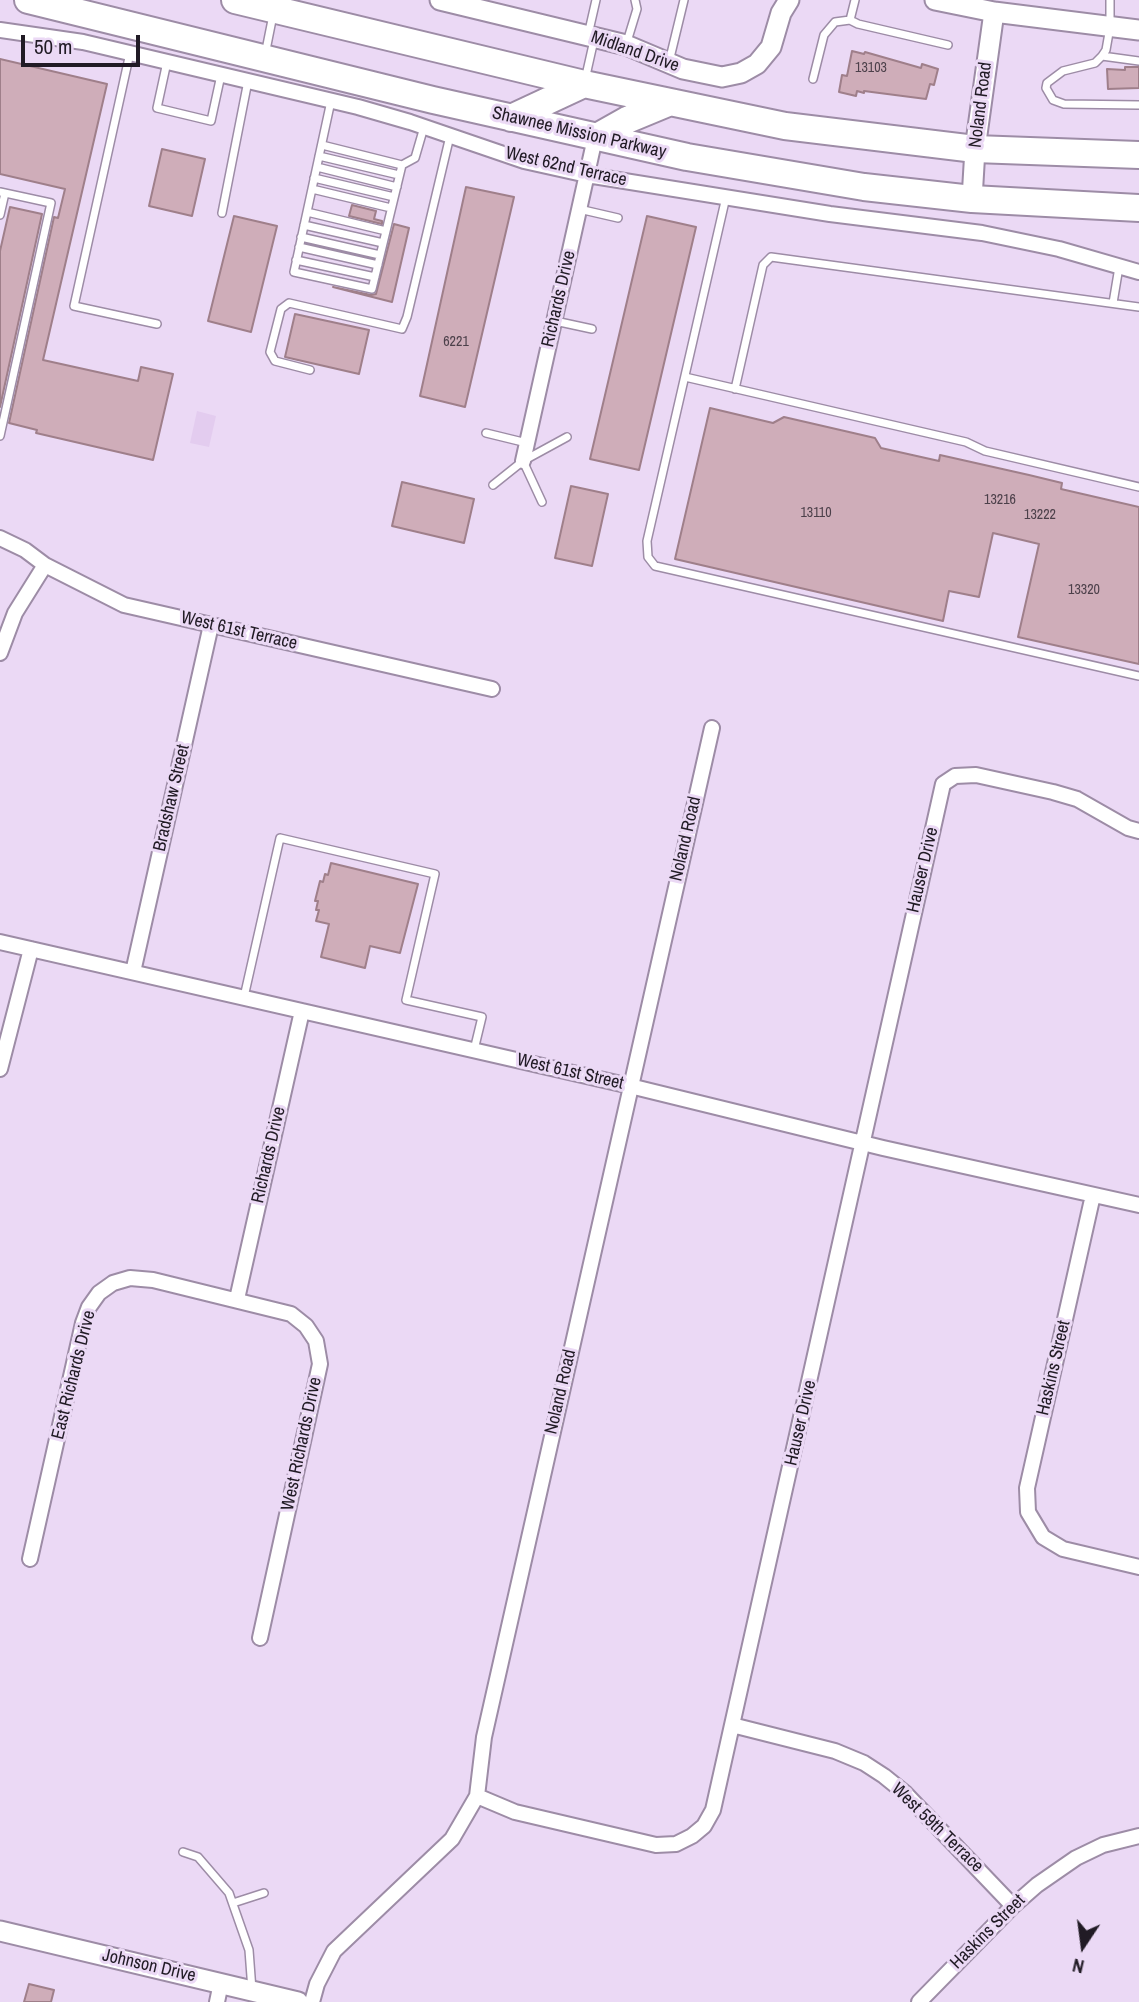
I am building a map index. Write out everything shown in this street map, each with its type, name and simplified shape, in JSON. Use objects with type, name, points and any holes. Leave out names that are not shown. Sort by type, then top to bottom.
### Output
[{"type":"highway","name":"Shawnee Mission Parkway","points":[[28,0],[595,138],[760,170],[864,187],[972,199],[1139,208]]},
{"type":"highway","points":[[235,0],[276,5],[584,84],[785,126],[975,149],[1139,155]]},
{"type":"highway","points":[[511,118],[584,84]]},
{"type":"highway","points":[[595,138],[627,120],[668,103]]},
{"type":"street","name":"Midland Drive","points":[[440,0],[507,12],[626,45],[683,69],[722,77],[741,73],[757,64],[771,47],[781,13],[789,0]]},
{"type":"street","points":[[935,0],[994,12],[1139,30]]},
{"type":"street","name":"Noland Road","points":[[972,199],[975,149],[994,12]]},
{"type":"street","name":"West 62nd Terrace","points":[[0,30],[130,53],[331,101],[450,135],[524,161],[587,175],[830,214],[982,233],[1059,249],[1139,272]]},
{"type":"street","name":"Richards Drive","points":[[523,461],[595,138]]},
{"type":"street","name":"West 61st Terrace","points":[[0,538],[25,550],[45,565],[124,605],[492,689]]},
{"type":"street","points":[[0,653],[15,613],[45,565]]},
{"type":"street","name":"Bradshaw Street","points":[[133,972],[211,625]]},
{"type":"street","name":"Noland Road","points":[[312,2002],[317,1984],[334,1951],[452,1839],[477,1797],[484,1737],[712,728]]},
{"type":"street","name":"Hauser Drive","points":[[477,1797],[515,1812],[656,1845],[676,1844],[704,1826],[713,1810],[943,784],[955,776],[976,775],[1053,792],[1077,799],[1128,828],[1139,831]]},
{"type":"street","name":"West 61st Street","points":[[0,942],[1139,1205]]},
{"type":"street","points":[[0,1069],[31,949]]},
{"type":"street","name":"Richards Drive","points":[[237,1299],[302,1011]]},
{"type":"street","name":"Haskins Street","points":[[1093,1195],[1027,1488],[1028,1512],[1043,1537],[1063,1549],[1139,1567]]},
{"type":"street","name":"East Richards Drive","points":[[30,1559],[83,1323],[89,1307],[99,1293],[113,1283],[130,1278],[153,1280],[237,1299]]},
{"type":"street","name":"West Richards Drive","points":[[237,1299],[282,1311],[299,1320],[316,1341],[320,1364],[260,1638]]},
{"type":"street","name":"West 59th Terrace","points":[[732,1725],[835,1751],[864,1763],[905,1793],[1013,1906]]},
{"type":"street","name":"Haskins Street","points":[[919,2002],[1037,1885],[1076,1858],[1103,1845],[1139,1836]]},
{"type":"street","name":"Johnson Drive","points":[[0,1931],[219,1993],[251,1991],[298,2002]]},
{"type":"lane","points":[[584,84],[596,0]]},
{"type":"lane","points":[[626,45],[637,9],[635,0]]},
{"type":"lane","points":[[669,63],[684,0]]},
{"type":"lane","points":[[850,20],[855,0]]},
{"type":"lane","points":[[1110,0],[1110,27],[1106,50],[1102,56],[1095,63],[1063,71],[1047,83],[1046,88],[1053,100],[1064,104],[1139,105]]},
{"type":"lane","points":[[264,59],[276,5]]},
{"type":"lane","points":[[813,79],[824,35],[835,22],[850,20],[948,46]]},
{"type":"lane","points":[[130,53],[74,306],[157,324]]},
{"type":"lane","points":[[1102,56],[1139,61]]},
{"type":"lane","points":[[167,62],[157,108],[211,121],[221,74]]},
{"type":"lane","points":[[222,212],[249,81]]},
{"type":"lane","points":[[331,101],[294,272],[372,289],[402,165]]},
{"type":"lane","points":[[321,145],[402,165],[415,158],[424,127]]},
{"type":"lane","points":[[310,370],[275,361],[271,352],[281,309],[289,303],[402,329],[450,135]]},
{"type":"lane","points":[[319,156],[399,175]]},
{"type":"lane","points":[[317,167],[397,187]]},
{"type":"lane","points":[[314,178],[394,197]]},
{"type":"lane","points":[[312,189],[391,208]]},
{"type":"lane","points":[[0,215],[3,192],[51,203],[0,436]]},
{"type":"lane","points":[[726,197],[647,541],[648,557],[655,566],[1139,676]]},
{"type":"lane","points":[[579,209],[618,218]]},
{"type":"lane","points":[[307,212],[386,231]]},
{"type":"lane","points":[[304,225],[383,243]]},
{"type":"lane","points":[[302,237],[380,255]]},
{"type":"lane","points":[[299,247],[378,265]]},
{"type":"lane","points":[[735,389],[764,265],[771,257],[1139,307]]},
{"type":"lane","points":[[296,260],[375,277]]},
{"type":"lane","points":[[1113,303],[1119,267]]},
{"type":"lane","points":[[555,321],[592,329]]},
{"type":"lane","points":[[685,377],[962,441],[985,451],[1139,487]]},
{"type":"lane","points":[[486,433],[527,443]]},
{"type":"lane","points":[[494,485],[523,461],[567,438]]},
{"type":"lane","points":[[523,461],[542,502]]},
{"type":"lane","points":[[244,997],[280,838],[435,874],[406,1000],[482,1017],[474,1050]]},
{"type":"lane","points":[[183,1853],[198,1857],[229,1892],[249,1950],[251,1991]]},
{"type":"lane","points":[[233,1903],[264,1893]]},
{"type":"shaded area","points":[[197,411],[216,416],[209,447],[190,443]]},
{"type":"building","points":[[852,51],[865,52],[921,68],[922,64],[938,69],[934,85],[930,84],[926,99],[864,91],[857,91],[856,96],[839,92],[842,75],[847,76]]},
{"type":"building","points":[[0,59],[107,84],[43,360],[138,381],[141,367],[173,374],[153,460],[36,433],[37,430],[9,423],[54,217],[58,218],[65,189],[0,174]]},
{"type":"building","points":[[1125,67],[1139,67],[1139,88],[1108,89],[1107,69],[1125,70]]},
{"type":"building","points":[[162,149],[205,159],[192,216],[149,206]]},
{"type":"building","points":[[466,187],[514,197],[465,407],[420,396]]},
{"type":"building","points":[[352,205],[376,211],[374,219],[382,221],[382,224],[349,216]]},
{"type":"building","points":[[10,207],[42,214],[0,407],[0,251]]},
{"type":"building","points":[[234,216],[277,226],[251,332],[208,321]]},
{"type":"building","points":[[647,216],[696,227],[639,470],[590,459]]},
{"type":"building","points":[[394,224],[409,228],[392,302],[333,287],[376,294]]},
{"type":"building","points":[[295,314],[369,330],[359,374],[285,357]]},
{"type":"building","points":[[710,408],[773,423],[784,417],[875,438],[881,448],[939,461],[940,455],[1029,475],[1062,483],[1061,489],[1139,507],[1139,664],[1018,637],[1039,544],[993,533],[979,597],[949,591],[943,621],[675,559]]},
{"type":"building","points":[[402,482],[474,499],[464,543],[392,526]]},
{"type":"building","points":[[571,486],[608,494],[592,566],[555,558]]},
{"type":"building","points":[[331,863],[418,884],[400,953],[370,946],[365,968],[321,957],[329,924],[316,921],[319,910],[316,910],[318,901],[315,901],[320,881],[323,882],[325,874],[328,875]]},
{"type":"building","points":[[29,1984],[54,1990],[51,2002],[24,2002]]}]
